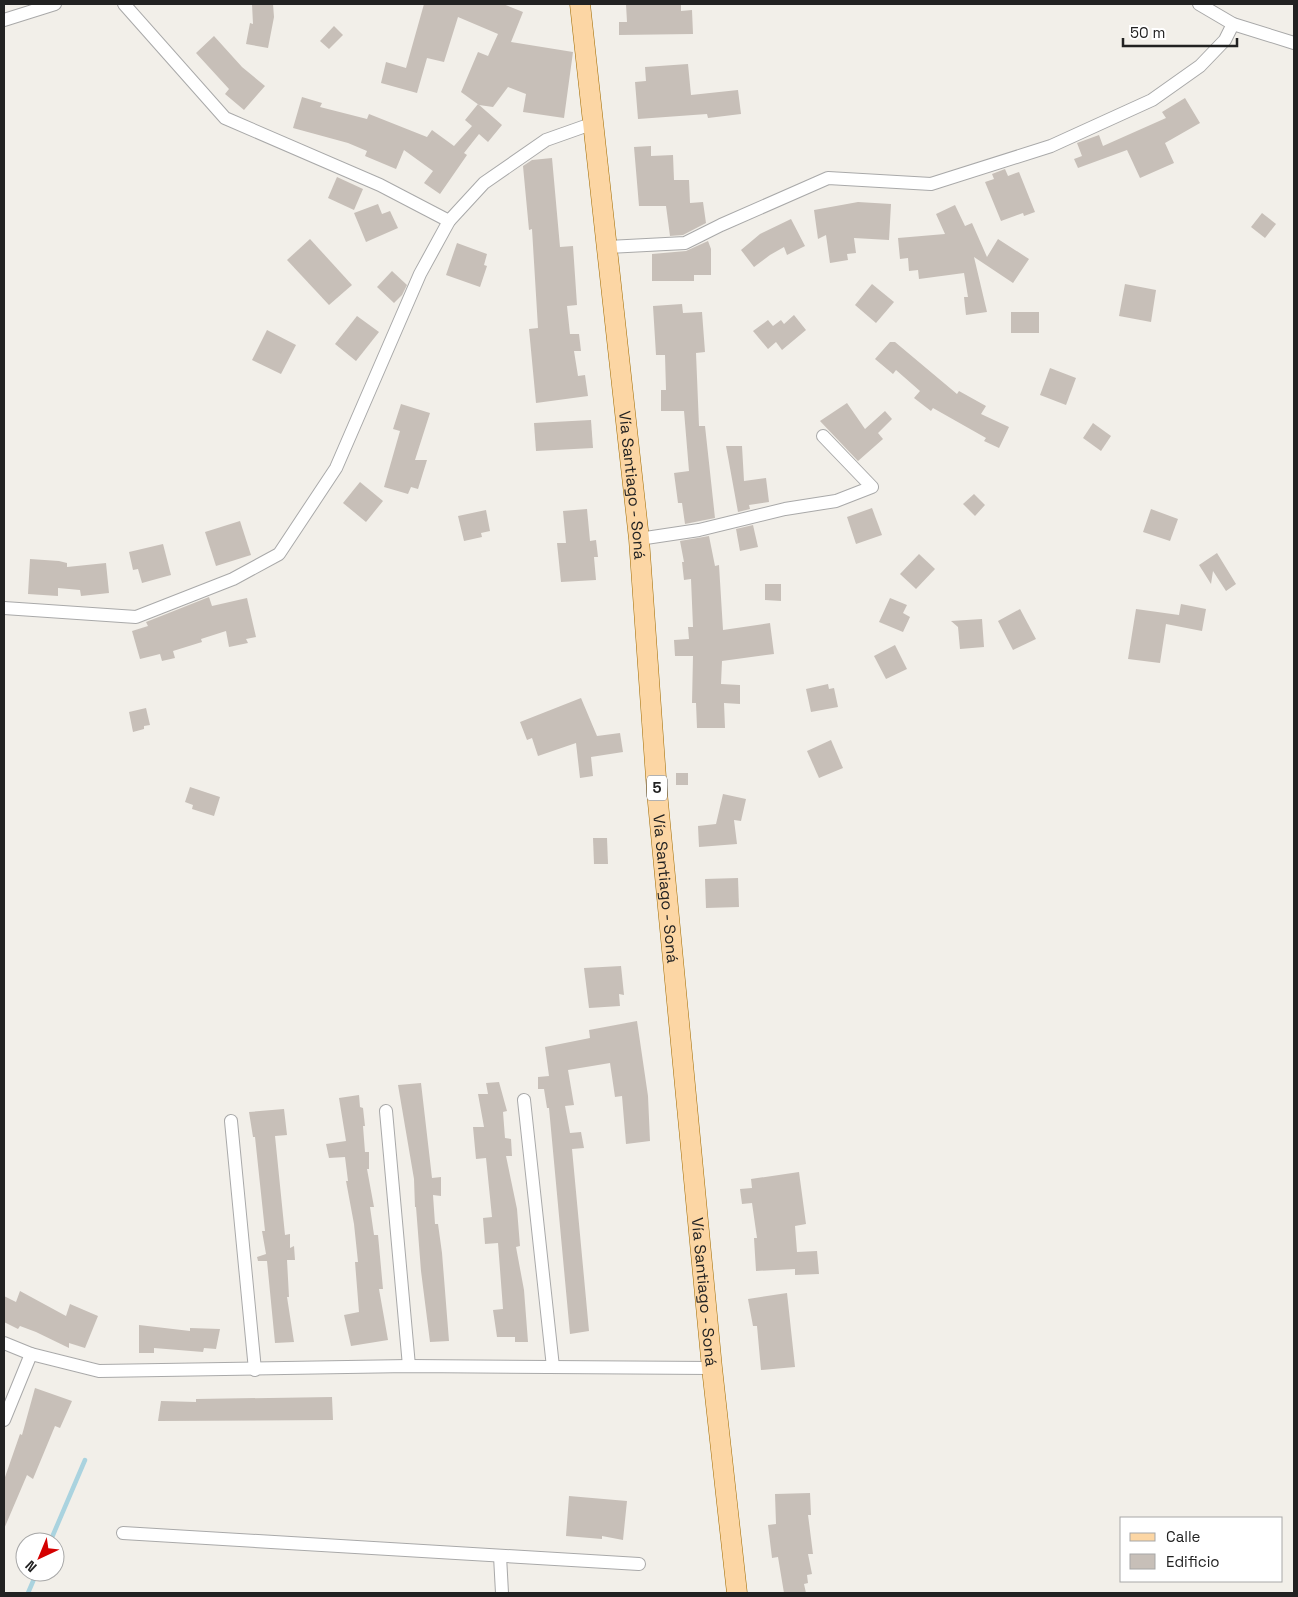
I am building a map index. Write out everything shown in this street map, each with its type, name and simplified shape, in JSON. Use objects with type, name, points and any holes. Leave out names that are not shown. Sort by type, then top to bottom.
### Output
[{"type":"main road","name":"Vía Santiago - Soná","points":[[580,4],[639,538],[658,792],[712,1368],[737,1593]]},
{"type":"street","points":[[4,20],[55,4]]},
{"type":"street","points":[[124,4],[225,118],[380,185],[449,221]]},
{"type":"street","points":[[1200,4],[1233,24],[1294,43]]},
{"type":"street","points":[[608,247],[685,243],[828,178],[931,184],[1051,146],[1152,100],[1200,66],[1225,40],[1233,24]]},
{"type":"street","points":[[4,608],[136,617],[233,579],[279,554],[336,468],[420,274],[449,221],[484,183],[546,140],[594,123]]},
{"type":"street","points":[[639,538],[698,530],[785,509],[836,501],[872,487],[823,436]]},
{"type":"street","points":[[524,1100],[552,1366]]},
{"type":"street","points":[[386,1111],[409,1366]]},
{"type":"street","points":[[231,1121],[255,1370]]},
{"type":"street","points":[[4,1343],[31,1354],[99,1371],[255,1370],[409,1366],[712,1368]]},
{"type":"street","points":[[4,1420],[31,1354]]},
{"type":"street","points":[[123,1533],[639,1564]]},
{"type":"street","points":[[500,1556],[502,1593]]},
{"type":"building","points":[[252,4],[273,4],[274,17],[268,48],[246,44],[250,23],[253,24]]},
{"type":"building","points":[[424,4],[503,4],[523,12],[511,42],[573,52],[564,118],[523,112],[526,94],[508,87],[493,107],[479,105],[461,92],[478,52],[488,56],[498,34],[458,17],[444,62],[427,58],[417,93],[381,83],[386,62],[406,68]]},
{"type":"building","points":[[626,4],[681,4],[681,11],[692,10],[693,34],[619,35],[619,22],[627,22]]},
{"type":"building","points":[[334,26],[343,35],[329,49],[320,41]]},
{"type":"building","points":[[214,36],[242,67],[265,86],[244,110],[225,94],[229,89],[196,53]]},
{"type":"building","points":[[688,64],[691,95],[738,90],[741,114],[708,118],[707,114],[638,119],[635,82],[646,81],[645,67]]},
{"type":"building","points":[[302,97],[322,103],[320,107],[367,119],[369,114],[427,137],[432,130],[454,146],[472,126],[465,120],[478,104],[502,125],[488,142],[479,134],[464,153],[467,155],[440,194],[424,183],[433,171],[404,150],[396,169],[365,156],[367,151],[348,143],[293,128]]},
{"type":"building","points":[[1185,98],[1200,123],[1165,143],[1174,163],[1140,178],[1127,150],[1078,168],[1074,159],[1082,156],[1077,143],[1099,135],[1103,146],[1166,118],[1162,112]]},
{"type":"building","points":[[651,146],[651,156],[673,155],[674,180],[689,180],[690,203],[703,202],[706,223],[683,235],[670,236],[666,206],[639,206],[634,147]]},
{"type":"building","points":[[552,158],[560,247],[573,246],[577,305],[567,306],[570,334],[579,334],[581,351],[574,351],[578,376],[585,375],[588,396],[536,403],[529,329],[538,328],[532,229],[529,230],[523,166],[532,160]]},
{"type":"building","points":[[1005,169],[1008,176],[1019,172],[1035,212],[1024,216],[1023,213],[1001,221],[985,182],[994,179],[992,174]]},
{"type":"building","points":[[337,177],[363,189],[354,210],[328,198]]},
{"type":"building","points":[[858,202],[891,204],[889,240],[854,238],[856,253],[847,254],[848,260],[830,263],[826,235],[818,239],[814,210]]},
{"type":"building","points":[[378,204],[382,214],[390,211],[398,228],[366,242],[354,213]]},
{"type":"building","points":[[955,205],[965,226],[972,223],[987,257],[998,239],[1029,259],[1013,283],[974,257],[987,312],[966,315],[964,297],[968,297],[964,273],[919,279],[918,270],[909,271],[908,258],[900,259],[898,238],[945,234],[936,214]]},
{"type":"building","points":[[1262,213],[1276,224],[1265,238],[1251,227]]},
{"type":"building","points":[[791,219],[805,246],[787,255],[784,247],[754,267],[741,250],[760,234]]},
{"type":"building","points":[[310,239],[352,285],[329,305],[287,260]]},
{"type":"building","points":[[708,241],[711,249],[711,275],[694,275],[694,281],[652,281],[652,254],[686,251]]},
{"type":"building","points":[[457,243],[487,254],[484,265],[487,266],[480,287],[446,275]]},
{"type":"building","points":[[392,271],[407,285],[402,295],[394,303],[377,287]]},
{"type":"building","points":[[872,284],[894,302],[876,323],[855,305]]},
{"type":"building","points":[[1125,284],[1156,290],[1151,322],[1119,316]]},
{"type":"building","points":[[682,304],[683,313],[702,312],[705,352],[696,353],[699,426],[705,426],[715,518],[685,524],[682,503],[678,503],[674,473],[689,471],[684,411],[661,411],[661,390],[666,390],[665,355],[656,355],[653,306]]},
{"type":"building","points":[[1011,312],[1039,312],[1039,333],[1011,333]]},
{"type":"building","points":[[794,315],[806,330],[782,350],[776,342],[768,349],[753,331],[768,320],[773,326],[781,320],[784,324]]},
{"type":"building","points":[[357,316],[379,332],[356,361],[335,344]]},
{"type":"building","points":[[267,330],[296,345],[281,374],[252,360]]},
{"type":"building","points":[[890,342],[895,342],[957,394],[959,391],[986,406],[981,414],[1009,427],[999,448],[984,441],[986,438],[933,408],[931,411],[914,398],[920,391],[896,370],[893,374],[875,359]]},
{"type":"building","points":[[1050,368],[1076,378],[1066,405],[1040,395]]},
{"type":"building","points":[[847,403],[865,429],[885,411],[892,419],[878,433],[883,439],[858,461],[820,421]]},
{"type":"building","points":[[401,404],[430,413],[415,460],[427,460],[418,489],[411,487],[408,494],[384,487],[400,431],[393,429]]},
{"type":"building","points":[[591,420],[593,448],[536,451],[534,423]]},
{"type":"building","points":[[1093,423],[1111,436],[1101,451],[1083,438]]},
{"type":"building","points":[[726,446],[742,446],[744,481],[766,478],[769,502],[749,505],[750,509],[738,512]]},
{"type":"building","points":[[360,482],[383,501],[366,522],[343,503]]},
{"type":"building","points":[[974,494],[985,505],[975,516],[963,504]]},
{"type":"building","points":[[872,508],[882,535],[856,544],[847,517]]},
{"type":"building","points":[[587,509],[590,541],[596,540],[598,557],[594,557],[596,580],[561,582],[557,543],[566,543],[563,511]]},
{"type":"building","points":[[1151,509],[1178,519],[1170,541],[1143,532]]},
{"type":"building","points":[[486,510],[490,531],[481,533],[482,537],[464,541],[458,516]]},
{"type":"building","points":[[240,521],[251,555],[216,566],[205,532]]},
{"type":"building","points":[[753,525],[758,547],[740,551],[736,529]]},
{"type":"building","points":[[709,536],[715,566],[719,565],[723,630],[770,623],[774,654],[722,661],[721,684],[740,685],[740,704],[724,703],[725,728],[697,728],[696,703],[692,703],[693,656],[675,656],[674,640],[689,639],[688,627],[693,627],[691,579],[684,580],[682,562],[684,562],[680,541]]},
{"type":"building","points":[[163,544],[171,575],[142,583],[138,569],[133,570],[129,552]]},
{"type":"building","points":[[1217,553],[1236,584],[1226,591],[1213,571],[1211,584],[1199,565]]},
{"type":"building","points":[[919,554],[935,569],[916,589],[900,574]]},
{"type":"building","points":[[30,559],[59,561],[67,563],[67,567],[106,563],[109,593],[81,596],[80,590],[58,588],[58,596],[28,594]]},
{"type":"building","points":[[765,584],[781,584],[781,601],[765,600]]},
{"type":"building","points":[[209,597],[212,606],[247,598],[256,637],[246,639],[248,643],[229,647],[226,631],[201,639],[202,642],[173,651],[175,658],[162,661],[160,654],[140,659],[132,631],[148,626],[146,622]]},
{"type":"building","points":[[890,598],[907,605],[903,613],[910,617],[903,632],[879,622]]},
{"type":"building","points":[[1181,604],[1206,609],[1202,631],[1166,624],[1160,663],[1128,659],[1136,609],[1179,615]]},
{"type":"building","points":[[1020,609],[1036,639],[1013,650],[998,621]]},
{"type":"building","points":[[982,619],[984,647],[960,649],[958,627],[951,621]]},
{"type":"building","points":[[895,645],[907,669],[886,679],[874,656]]},
{"type":"building","points":[[828,684],[829,689],[834,688],[838,707],[811,712],[806,689]]},
{"type":"building","points":[[581,698],[597,736],[620,733],[623,752],[591,757],[593,776],[580,778],[576,743],[538,756],[532,738],[527,740],[520,722]]},
{"type":"building","points":[[146,708],[150,725],[133,732],[129,712]]},
{"type":"building","points":[[831,740],[843,768],[819,778],[807,751]]},
{"type":"building","points":[[676,773],[688,773],[688,785],[676,785]]},
{"type":"building","points":[[190,787],[220,797],[214,816],[192,809],[193,805],[185,802]]},
{"type":"building","points":[[723,794],[746,799],[741,821],[734,820],[737,844],[699,847],[698,826],[716,824]]},
{"type":"building","points":[[593,838],[607,838],[608,864],[594,864]]},
{"type":"building","points":[[738,878],[739,907],[706,908],[705,879]]},
{"type":"building","points":[[621,966],[624,995],[619,994],[620,1006],[589,1008],[584,968]]},
{"type":"building","points":[[637,1021],[648,1096],[650,1141],[626,1144],[622,1096],[615,1097],[610,1063],[568,1070],[574,1105],[565,1106],[570,1133],[581,1132],[584,1148],[572,1149],[589,1331],[570,1334],[549,1108],[547,1108],[544,1089],[538,1089],[538,1077],[549,1076],[545,1047],[590,1038],[589,1030]]},
{"type":"building","points":[[499,1082],[507,1111],[503,1112],[505,1138],[511,1139],[512,1156],[506,1156],[517,1209],[520,1246],[516,1247],[524,1290],[528,1342],[515,1342],[515,1337],[497,1337],[493,1310],[503,1309],[498,1243],[485,1244],[483,1218],[492,1217],[486,1158],[476,1159],[473,1127],[484,1127],[478,1094],[488,1094],[486,1083]]},
{"type":"building","points":[[421,1083],[432,1178],[441,1177],[441,1196],[433,1195],[435,1224],[438,1224],[442,1253],[449,1341],[430,1342],[421,1271],[414,1179],[398,1085]]},
{"type":"building","points":[[359,1095],[365,1126],[363,1126],[365,1152],[369,1152],[369,1169],[367,1169],[374,1207],[370,1207],[374,1235],[378,1235],[383,1289],[379,1289],[388,1340],[351,1346],[344,1315],[359,1312],[355,1262],[358,1262],[354,1224],[346,1181],[348,1181],[345,1157],[329,1158],[326,1144],[346,1141],[339,1098]]},
{"type":"building","points":[[284,1109],[287,1135],[275,1136],[285,1235],[290,1234],[290,1248],[294,1246],[295,1260],[287,1260],[289,1297],[287,1297],[294,1342],[275,1343],[267,1261],[258,1261],[257,1257],[266,1254],[262,1231],[265,1231],[255,1137],[253,1137],[249,1112]]},
{"type":"building","points":[[799,1172],[806,1224],[795,1226],[797,1252],[817,1251],[819,1274],[795,1275],[795,1269],[756,1271],[754,1238],[757,1238],[752,1203],[742,1204],[740,1189],[752,1188],[751,1179]]},
{"type":"building","points":[[20,1291],[66,1316],[70,1304],[98,1316],[85,1348],[69,1343],[69,1348],[36,1332],[20,1326],[18,1329],[4,1322],[4,1296],[16,1302]]},
{"type":"building","points":[[787,1293],[795,1367],[761,1370],[757,1326],[753,1326],[748,1299]]},
{"type":"building","points":[[139,1325],[190,1331],[190,1328],[220,1329],[216,1349],[204,1348],[203,1352],[154,1348],[154,1353],[139,1353]]},
{"type":"building","points":[[35,1388],[72,1401],[60,1428],[55,1426],[33,1479],[27,1475],[4,1529],[4,1480],[20,1434],[22,1435]]},
{"type":"building","points":[[332,1397],[333,1420],[158,1421],[161,1401],[196,1402],[196,1399]]},
{"type":"building","points":[[810,1493],[811,1515],[808,1515],[813,1554],[808,1554],[812,1574],[807,1575],[808,1583],[804,1584],[806,1593],[784,1593],[778,1557],[772,1558],[768,1525],[776,1524],[775,1494]]},
{"type":"building","points":[[569,1496],[627,1501],[623,1540],[602,1536],[602,1539],[566,1536]]},
{"type":"waterway","points":[[54,1532],[85,1460]]},
{"type":"waterway","points":[[28,1593],[33,1582]]}]
